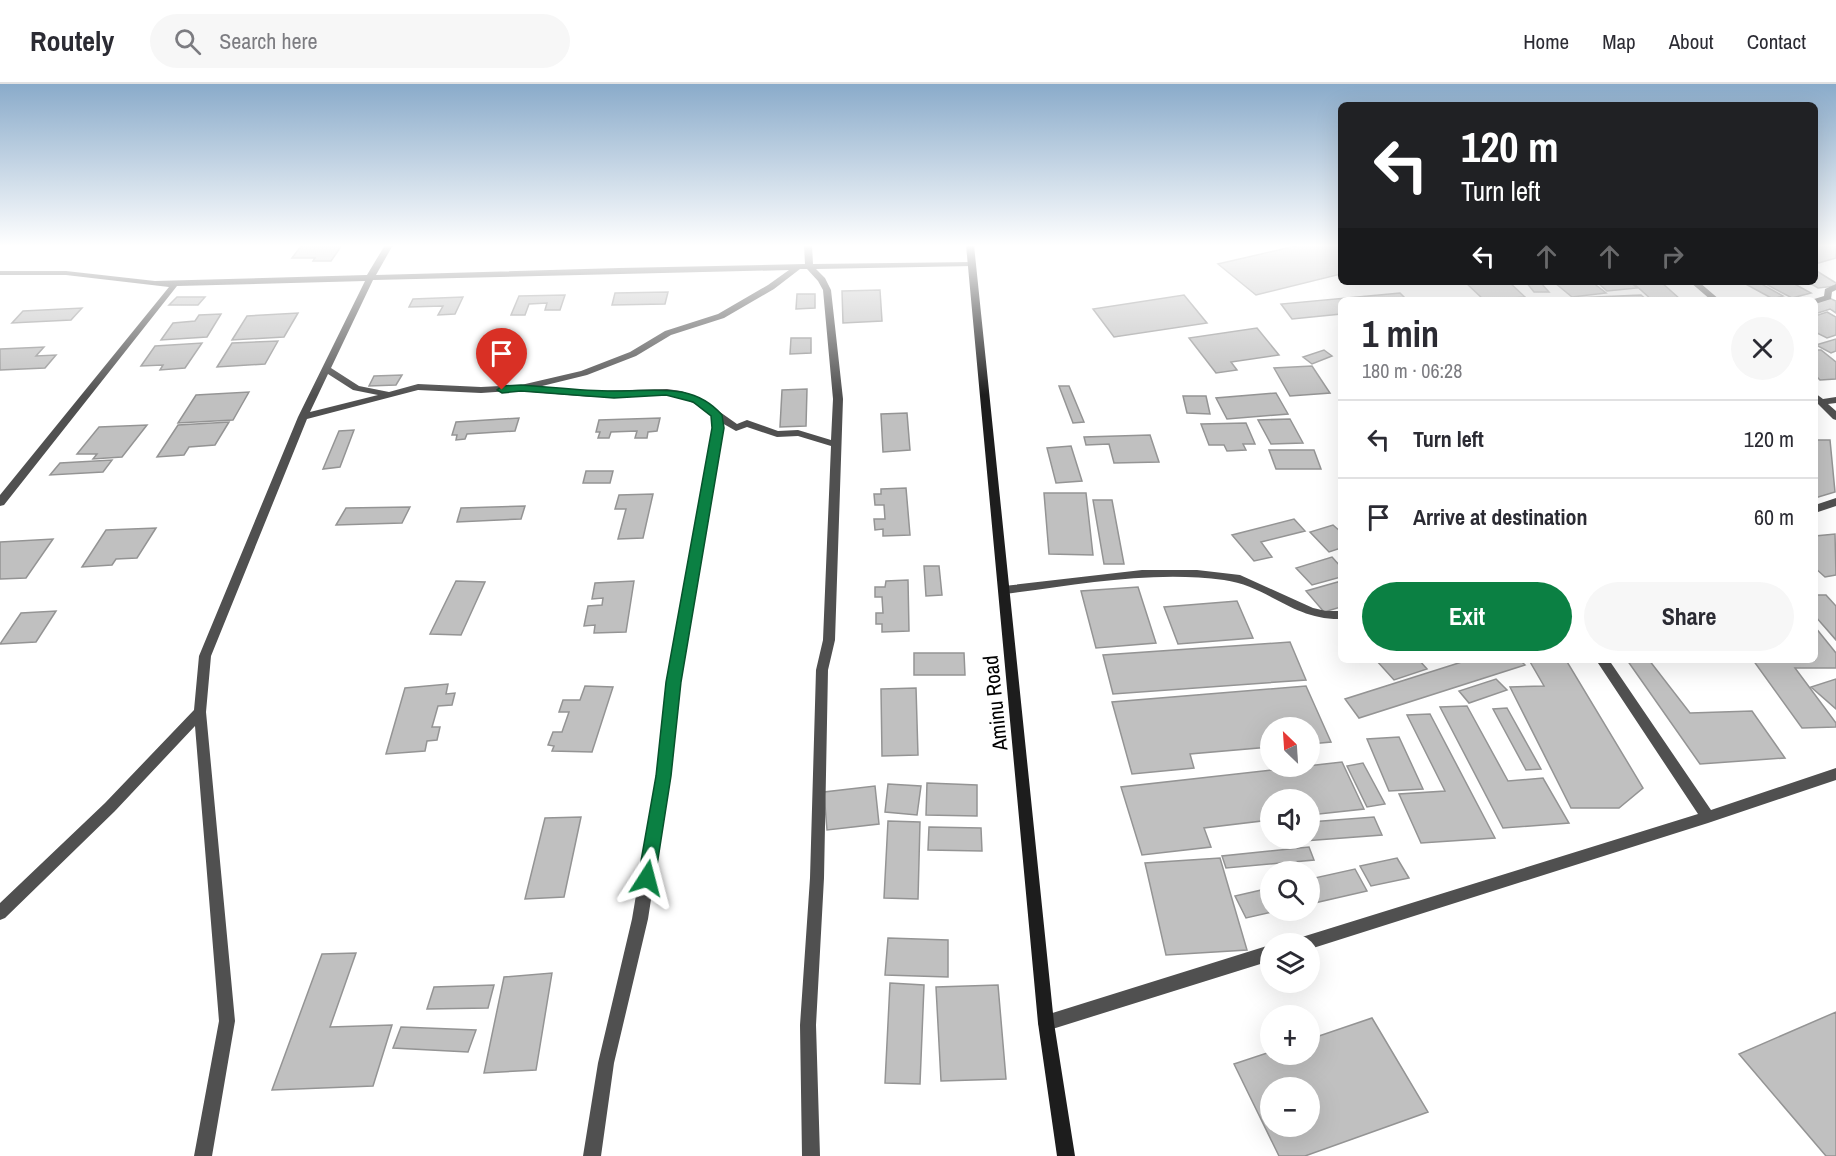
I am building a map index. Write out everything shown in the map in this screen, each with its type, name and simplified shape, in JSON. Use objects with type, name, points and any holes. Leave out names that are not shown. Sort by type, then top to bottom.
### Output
[{"type":"street","points":[[0,502],[166,295]]},
{"type":"street","points":[[203,1156],[227,1021],[200,712],[206,656],[303,417],[362,295]]},
{"type":"street","points":[[521,388],[584,373],[633,354],[668,333],[721,316],[757,295]]},
{"type":"street","points":[[811,1156],[808,1025],[817,878],[822,670],[830,640],[838,399],[828,295]]},
{"type":"street","name":"Aminu Road","points":[[975,295],[1046,1023],[1066,1156]]},
{"type":"street","points":[[327,369],[356,388],[389,394]]},
{"type":"street","points":[[303,417],[418,387],[481,390],[521,388],[592,394],[667,392],[697,400],[717,421],[736,428],[747,423],[777,434],[798,433],[835,444]]},
{"type":"street","points":[[1818,399],[1836,400]]},
{"type":"street","points":[[1818,399],[1836,417]]},
{"type":"street","points":[[592,1156],[606,1063],[640,919],[663,776],[673,682],[717,421]]},
{"type":"street","points":[[1818,508],[1836,502]]},
{"type":"street","points":[[1004,590],[1130,574],[1227,576],[1250,583],[1311,612],[1338,615]]},
{"type":"street","points":[[1604,663],[1708,817]]},
{"type":"street","points":[[0,913],[110,807],[200,712]]},
{"type":"street","points":[[1320,938],[1708,817],[1836,774]]},
{"type":"street","points":[[1046,1023],[1260,956]]},
{"type":"building","points":[[565,295],[560,310],[545,310],[547,303],[529,304],[525,315],[511,315],[519,296]]},
{"type":"building","points":[[614,295],[667,295],[665,304],[612,305]]},
{"type":"building","points":[[797,295],[815,295],[815,308],[796,309]]},
{"type":"building","points":[[842,295],[880,295],[882,321],[843,323]]},
{"type":"building","points":[[1184,295],[1207,323],[1114,337],[1093,309]]},
{"type":"building","points":[[1402,295],[1404,297],[1357,297]]},
{"type":"building","points":[[1479,295],[1523,295],[1525,297],[1481,297]]},
{"type":"building","points":[[1641,295],[1643,297],[1596,297]]},
{"type":"building","points":[[1646,295],[1675,295],[1678,297],[1649,297]]},
{"type":"building","points":[[1766,295],[1783,296],[1780,297]]},
{"type":"building","points":[[177,297],[205,297],[198,305],[169,305]]},
{"type":"building","points":[[463,297],[455,314],[438,315],[443,306],[409,307],[413,299]]},
{"type":"building","points":[[1829,298],[1836,301],[1836,313],[1830,309],[1818,313],[1818,302]]},
{"type":"building","points":[[1338,299],[1338,314],[1292,319],[1281,304]]},
{"type":"building","points":[[82,308],[71,320],[12,323],[23,311]]},
{"type":"building","points":[[1827,312],[1836,317],[1836,335],[1827,338],[1818,334],[1818,315]]},
{"type":"building","points":[[298,313],[284,337],[232,340],[247,316]]},
{"type":"building","points":[[221,314],[207,337],[161,340],[173,323],[195,321],[199,315]]},
{"type":"building","points":[[1257,328],[1279,355],[1231,362],[1237,370],[1216,373],[1189,338]]},
{"type":"building","points":[[791,338],[811,338],[811,353],[790,354]]},
{"type":"building","points":[[1836,339],[1836,351],[1831,353],[1818,344]]},
{"type":"building","points":[[278,341],[265,364],[217,367],[232,343]]},
{"type":"building","points":[[202,343],[185,368],[160,370],[163,365],[141,366],[155,346]]},
{"type":"building","points":[[44,347],[36,356],[56,355],[45,368],[0,370],[0,349]]},
{"type":"building","points":[[1324,350],[1332,356],[1312,364],[1303,357]]},
{"type":"building","points":[[1818,350],[1836,362],[1836,379],[1820,380],[1818,378]]},
{"type":"building","points":[[1312,366],[1330,393],[1290,396],[1274,368]]},
{"type":"building","points":[[402,375],[396,385],[369,386],[374,376]]},
{"type":"building","points":[[1059,386],[1069,386],[1084,422],[1073,423]]},
{"type":"building","points":[[807,389],[806,426],[780,427],[782,390]]},
{"type":"building","points":[[249,392],[233,420],[178,423],[196,395]]},
{"type":"building","points":[[1276,393],[1288,414],[1227,419],[1216,398]]},
{"type":"building","points":[[1183,396],[1206,396],[1210,414],[1187,413]]},
{"type":"building","points":[[907,413],[910,450],[883,452],[881,414]]},
{"type":"building","points":[[519,418],[515,431],[467,434],[465,439],[456,440],[457,435],[452,435],[456,422]]},
{"type":"building","points":[[660,418],[657,431],[648,432],[647,438],[635,438],[637,431],[611,432],[609,438],[598,438],[600,432],[596,432],[599,420]]},
{"type":"building","points":[[1290,419],[1303,443],[1271,444],[1258,420]]},
{"type":"building","points":[[229,422],[215,445],[189,447],[184,455],[157,457],[178,425]]},
{"type":"building","points":[[1246,423],[1255,444],[1243,444],[1246,450],[1227,451],[1224,445],[1209,445],[1201,424]]},
{"type":"building","points":[[147,425],[122,457],[93,459],[97,454],[77,454],[99,427]]},
{"type":"building","points":[[354,430],[340,467],[323,469],[339,431]]},
{"type":"building","points":[[1150,435],[1159,462],[1114,463],[1109,444],[1086,445],[1084,437]]},
{"type":"building","points":[[1818,440],[1830,440],[1835,492],[1818,497]]},
{"type":"building","points":[[1071,446],[1082,481],[1056,483],[1047,448]]},
{"type":"building","points":[[1269,450],[1314,450],[1321,469],[1276,469]]},
{"type":"building","points":[[112,460],[103,472],[50,475],[60,463]]},
{"type":"building","points":[[586,471],[613,471],[610,483],[583,483]]},
{"type":"building","points":[[906,488],[910,535],[883,536],[883,529],[875,530],[874,519],[885,519],[884,505],[875,505],[874,494],[881,494],[881,489]]},
{"type":"building","points":[[1044,493],[1086,493],[1093,555],[1049,554]]},
{"type":"building","points":[[653,494],[643,538],[618,539],[626,509],[615,509],[619,495]]},
{"type":"building","points":[[1093,500],[1112,500],[1124,564],[1104,564]]},
{"type":"building","points":[[525,506],[521,519],[457,522],[461,508]]},
{"type":"building","points":[[410,507],[402,523],[336,525],[346,508]]},
{"type":"building","points":[[1294,519],[1305,531],[1261,542],[1272,557],[1254,561],[1232,535]]},
{"type":"building","points":[[1333,525],[1338,529],[1338,549],[1329,552],[1310,532]]},
{"type":"building","points":[[156,528],[137,558],[116,559],[112,565],[82,567],[106,530]]},
{"type":"building","points":[[1835,534],[1836,575],[1825,577],[1818,571],[1818,536]]},
{"type":"building","points":[[53,539],[26,578],[0,579],[0,542]]},
{"type":"building","points":[[1332,557],[1338,564],[1338,578],[1312,585],[1296,568]]},
{"type":"building","points":[[924,566],[939,566],[942,595],[926,596]]},
{"type":"building","points":[[908,580],[909,631],[882,632],[882,624],[876,624],[876,613],[883,613],[882,597],[875,597],[875,587],[885,587],[886,581]]},
{"type":"building","points":[[456,581],[485,582],[461,635],[430,634]]},
{"type":"building","points":[[634,581],[626,632],[594,633],[595,625],[584,626],[588,606],[602,605],[603,598],[592,599],[595,583]]},
{"type":"building","points":[[1338,582],[1338,608],[1324,612],[1306,591]]},
{"type":"building","points":[[1138,587],[1156,643],[1096,648],[1081,591]]},
{"type":"building","points":[[1818,595],[1826,595],[1836,606],[1836,640],[1818,619]]},
{"type":"building","points":[[1237,601],[1253,638],[1178,644],[1164,607]]},
{"type":"building","points":[[56,611],[36,642],[0,644],[21,613]]},
{"type":"building","points":[[1818,631],[1836,653],[1836,668],[1795,668],[1836,723],[1836,727],[1802,728],[1755,663],[1818,663]]},
{"type":"building","points":[[1290,642],[1306,680],[1113,694],[1103,655]]},
{"type":"building","points":[[914,653],[964,653],[965,675],[914,675]]},
{"type":"building","points":[[1379,663],[1422,663],[1427,669],[1394,680]]},
{"type":"building","points":[[1459,663],[1523,663],[1525,665],[1359,718],[1345,699]]},
{"type":"building","points":[[1531,663],[1568,663],[1643,788],[1619,808],[1571,808],[1510,687],[1544,686]]},
{"type":"building","points":[[1629,663],[1651,663],[1690,713],[1752,711],[1785,758],[1700,764]]},
{"type":"building","points":[[1496,679],[1507,690],[1469,703],[1459,691]]},
{"type":"building","points":[[1836,679],[1836,709],[1811,687]]},
{"type":"building","points":[[448,684],[446,694],[455,693],[452,705],[438,706],[432,727],[440,727],[437,740],[427,741],[425,751],[386,754],[405,688]]},
{"type":"building","points":[[585,686],[613,687],[592,752],[552,751],[554,746],[548,745],[553,732],[562,732],[569,712],[559,712],[563,700],[580,700]]},
{"type":"building","points":[[1306,686],[1320,717],[1260,717],[1260,748],[1190,754],[1194,768],[1132,774],[1112,702]]},
{"type":"building","points":[[916,688],[918,755],[882,756],[881,689]]},
{"type":"building","points":[[1467,706],[1508,781],[1543,778],[1569,823],[1503,828],[1440,707]]},
{"type":"building","points":[[1507,708],[1541,769],[1526,770],[1493,709]]},
{"type":"building","points":[[1430,714],[1495,838],[1421,843],[1399,794],[1445,791],[1407,715]]},
{"type":"building","points":[[1320,717],[1331,742],[1320,743]]},
{"type":"building","points":[[1399,737],[1423,789],[1389,791],[1367,739]]},
{"type":"building","points":[[1342,762],[1364,809],[1320,814],[1320,789],[1260,789],[1260,821],[1204,828],[1211,847],[1142,855],[1121,787],[1260,771],[1260,777],[1320,777],[1320,764]]},
{"type":"building","points":[[1363,763],[1385,804],[1367,807],[1347,766]]},
{"type":"building","points":[[927,783],[977,785],[977,816],[926,815]]},
{"type":"building","points":[[888,784],[921,786],[917,815],[885,812]]},
{"type":"building","points":[[875,786],[879,824],[827,830],[824,792]]},
{"type":"building","points":[[581,817],[564,897],[525,899],[545,818]]},
{"type":"building","points":[[1374,817],[1382,835],[1320,840],[1320,821]]},
{"type":"building","points":[[888,821],[920,822],[918,899],[884,898]]},
{"type":"building","points":[[929,827],[981,828],[982,851],[928,850]]},
{"type":"building","points":[[1310,849],[1314,860],[1260,861],[1260,865],[1226,868],[1222,856]]},
{"type":"building","points":[[1220,858],[1247,950],[1166,955],[1145,863]]},
{"type":"building","points":[[1397,858],[1409,878],[1371,886],[1360,866]]},
{"type":"building","points":[[1355,869],[1367,891],[1320,902],[1320,877]]},
{"type":"building","points":[[1260,890],[1260,915],[1246,918],[1235,896]]},
{"type":"building","points":[[888,938],[948,940],[948,977],[885,975]]},
{"type":"building","points":[[356,953],[330,1027],[392,1025],[373,1086],[272,1090],[322,954]]},
{"type":"building","points":[[552,973],[536,1070],[484,1073],[504,977]]},
{"type":"building","points":[[890,983],[924,985],[920,1084],[885,1083]]},
{"type":"building","points":[[494,985],[488,1008],[427,1009],[434,987]]},
{"type":"building","points":[[998,985],[1006,1079],[941,1081],[936,987]]},
{"type":"building","points":[[1836,1012],[1836,1156],[1826,1156],[1739,1054]]},
{"type":"building","points":[[1372,1018],[1428,1112],[1305,1156],[1279,1156],[1270,1137],[1320,1137],[1320,1077],[1260,1077],[1260,1117],[1234,1064],[1260,1055],[1260,1065],[1320,1065],[1320,1036]]},
{"type":"building","points":[[401,1027],[476,1030],[468,1052],[393,1048]]},
{"type":"route","points":[[502,390],[521,388],[614,395],[667,392],[697,400],[716,415],[718,428],[673,682],[663,776],[647,878]]}]
